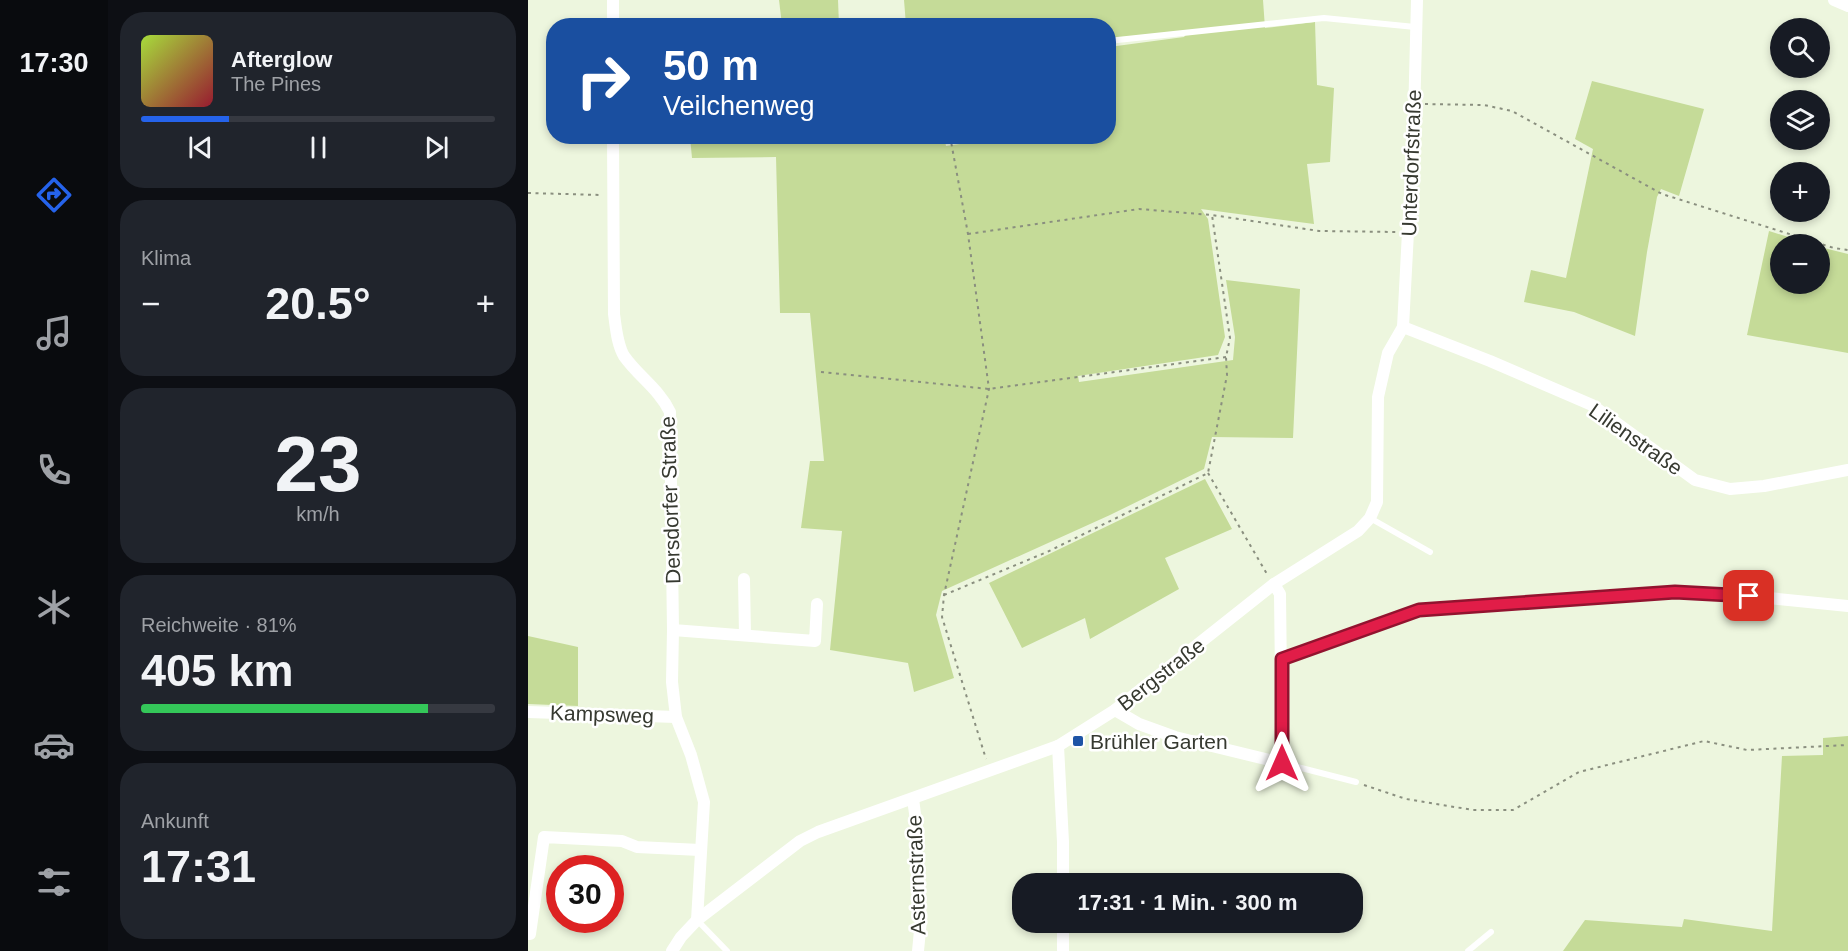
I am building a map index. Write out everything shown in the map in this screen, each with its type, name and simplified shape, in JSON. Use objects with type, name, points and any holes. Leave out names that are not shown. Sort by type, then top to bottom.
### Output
[{"type":"street","points":[[612,18],[613,0]]},
{"type":"street","name":"Unterdorfstraße","points":[[1402,327],[1417,0]]},
{"type":"street","points":[[1834,0],[1848,6]]},
{"type":"street","name":"Dersdorfer Straße","points":[[613,144],[614,314],[617,337],[624,355],[665,400],[670,412],[672,682],[676,717],[691,755],[704,802],[697,920]]},
{"type":"street","points":[[1370,518],[1377,502],[1378,397],[1388,353],[1402,327]]},
{"type":"street","name":"Lilienstraße","points":[[1402,327],[1490,361],[1592,405],[1695,480],[1730,489],[1847,473]]},
{"type":"street","name":"Bergstraße","points":[[672,951],[697,920],[800,841],[818,832],[1058,746],[1115,710],[1274,584],[1358,531],[1370,518]]},
{"type":"street","points":[[744,579],[745,635]]},
{"type":"street","points":[[1115,710],[1139,724],[1175,737],[1282,763],[1280,594],[1274,584]]},
{"type":"street","points":[[1282,659],[1419,610],[1675,592],[1749,596],[1848,606]]},
{"type":"street","points":[[673,630],[815,641],[817,604]]},
{"type":"street","name":"Kampsweg","points":[[528,712],[676,717]]},
{"type":"street","points":[[1058,746],[1064,842],[1063,873]]},
{"type":"street","name":"Asternstraße","points":[[913,799],[917,828],[916,860],[921,920],[918,951]]},
{"type":"street","points":[[528,934],[530,934],[544,837],[622,841],[637,847],[700,850]]},
{"type":"street","points":[[1063,933],[1063,951]]},
{"type":"lane","points":[[1116,40],[1324,18],[1415,27]]},
{"type":"lane","points":[[1370,518],[1430,552]]},
{"type":"lane","points":[[1282,763],[1356,782]]},
{"type":"lane","points":[[697,920],[727,951]]},
{"type":"lane","points":[[1468,951],[1491,932]]},
{"type":"path","points":[[1414,104],[1484,105],[1512,111],[1662,194],[1834,248],[1848,250]]},
{"type":"path","points":[[951,144],[968,234],[989,389],[944,595],[942,618],[989,770]]},
{"type":"path","points":[[528,193],[613,196]]},
{"type":"path","points":[[968,234],[1139,209],[1212,215],[1319,231],[1408,233]]},
{"type":"path","points":[[1212,215],[1230,338],[1226,357],[1227,375],[1208,473],[1274,584]]},
{"type":"path","points":[[820,372],[989,389],[1226,357]]},
{"type":"path","points":[[944,595],[1047,552],[1208,473]]},
{"type":"path","points":[[1356,782],[1406,799],[1473,810],[1513,810],[1579,772],[1704,741],[1747,750],[1848,745]]},
{"type":"green space","points":[[779,0],[838,0],[839,18],[781,18]]},
{"type":"green space","points":[[904,0],[1263,0],[1265,28],[1315,22],[1317,85],[1334,88],[1330,162],[1307,164],[1314,224],[1201,209],[1208,219],[1225,337],[1218,355],[1078,376],[1079,382],[1233,360],[1235,337],[1226,280],[1300,289],[1293,438],[1212,437],[1204,469],[1110,515],[942,591],[936,615],[954,678],[914,692],[908,663],[830,650],[842,531],[801,528],[810,461],[824,461],[810,313],[780,313],[776,157],[692,158],[691,144],[946,144],[946,146],[960,144],[1116,144],[1116,46],[1184,37],[1188,32],[1116,38],[1116,18],[905,18]]},
{"type":"green space","points":[[1592,81],[1704,109],[1679,196],[1661,189],[1657,197],[1635,336],[1574,312],[1524,302],[1531,270],[1566,278],[1593,149],[1575,139]]},
{"type":"green space","points":[[1769,231],[1779,234],[1770,234],[1770,294],[1830,294],[1830,250],[1848,254],[1848,353],[1747,335]]},
{"type":"green space","points":[[1205,479],[1232,529],[1165,558],[1179,589],[1090,639],[1085,618],[1022,648],[989,583]]},
{"type":"green space","points":[[528,636],[578,647],[578,706],[528,704]]},
{"type":"green space","points":[[1848,736],[1848,951],[1563,951],[1585,920],[1682,927],[1684,919],[1772,931],[1782,756],[1823,755],[1823,738]]},
{"type":"place","name":"Brühler Garten","points":[[1078,741]]},
{"type":"route","points":[[1282,763],[1282,659],[1321,645],[1419,610],[1675,592],[1749,596]]}]
